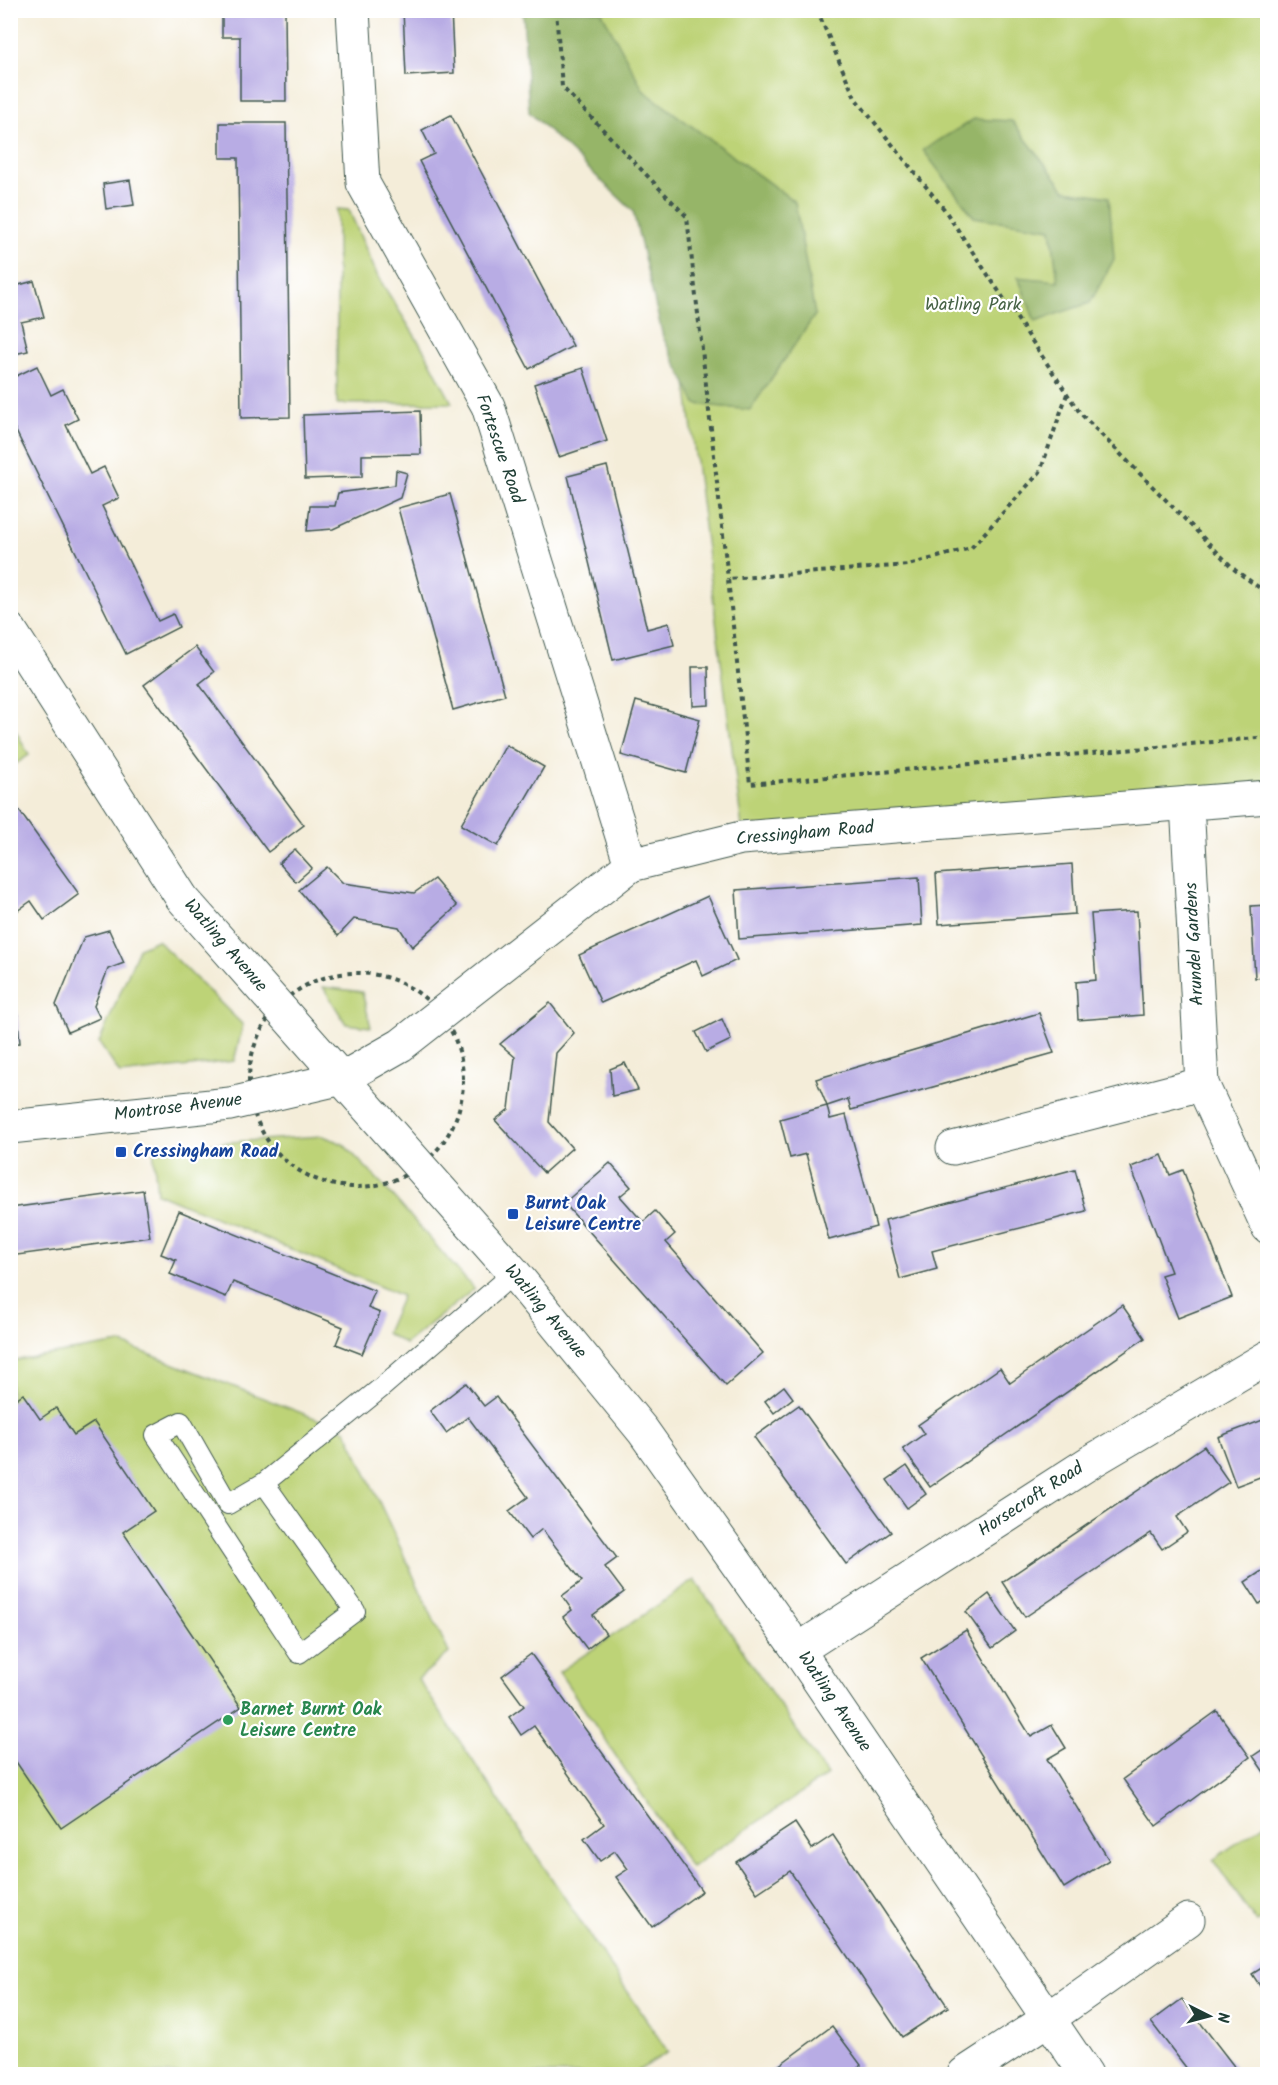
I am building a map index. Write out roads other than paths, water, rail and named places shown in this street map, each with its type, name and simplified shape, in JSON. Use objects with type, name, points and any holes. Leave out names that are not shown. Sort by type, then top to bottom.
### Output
[{"type":"street","name":"Fortescue Road","points":[[353,10],[363,183],[488,406],[631,865]]},
{"type":"street","name":"Watling Avenue","points":[[10,630],[182,898],[514,1273],[643,1431],[798,1650],[1086,2074]]},
{"type":"street","name":"Cressingham Road","points":[[343,1078],[401,1045],[631,865],[741,838],[1268,797]]},
{"type":"street","name":"Arundel Gardens","points":[[1187,803],[1202,1084],[1268,1227]]},
{"type":"street","name":"Montrose Avenue","points":[[10,1127],[230,1104],[343,1078]]},
{"type":"street","points":[[953,1148],[1202,1084]]},
{"type":"street","name":"Horsecroft Road","points":[[798,1650],[1092,1461],[1268,1357]]},
{"type":"street","points":[[964,2074],[1048,2019],[1188,1920]]},
{"type":"lane","points":[[264,1483],[354,1611],[299,1653],[156,1435],[181,1422],[228,1504],[264,1483],[381,1388],[514,1273]]},
{"type":"place","name":"Cressingham Road","points":[[121,1152]]},
{"type":"place","name":"Burnt Oak Leisure Centre","points":[[513,1214]]},
{"type":"place","name":"Barnet Burnt Oak Leisure Centre","points":[[228,1720]]},
{"type":"park label","name":"Watling Park","points":[[973,305]]}]
